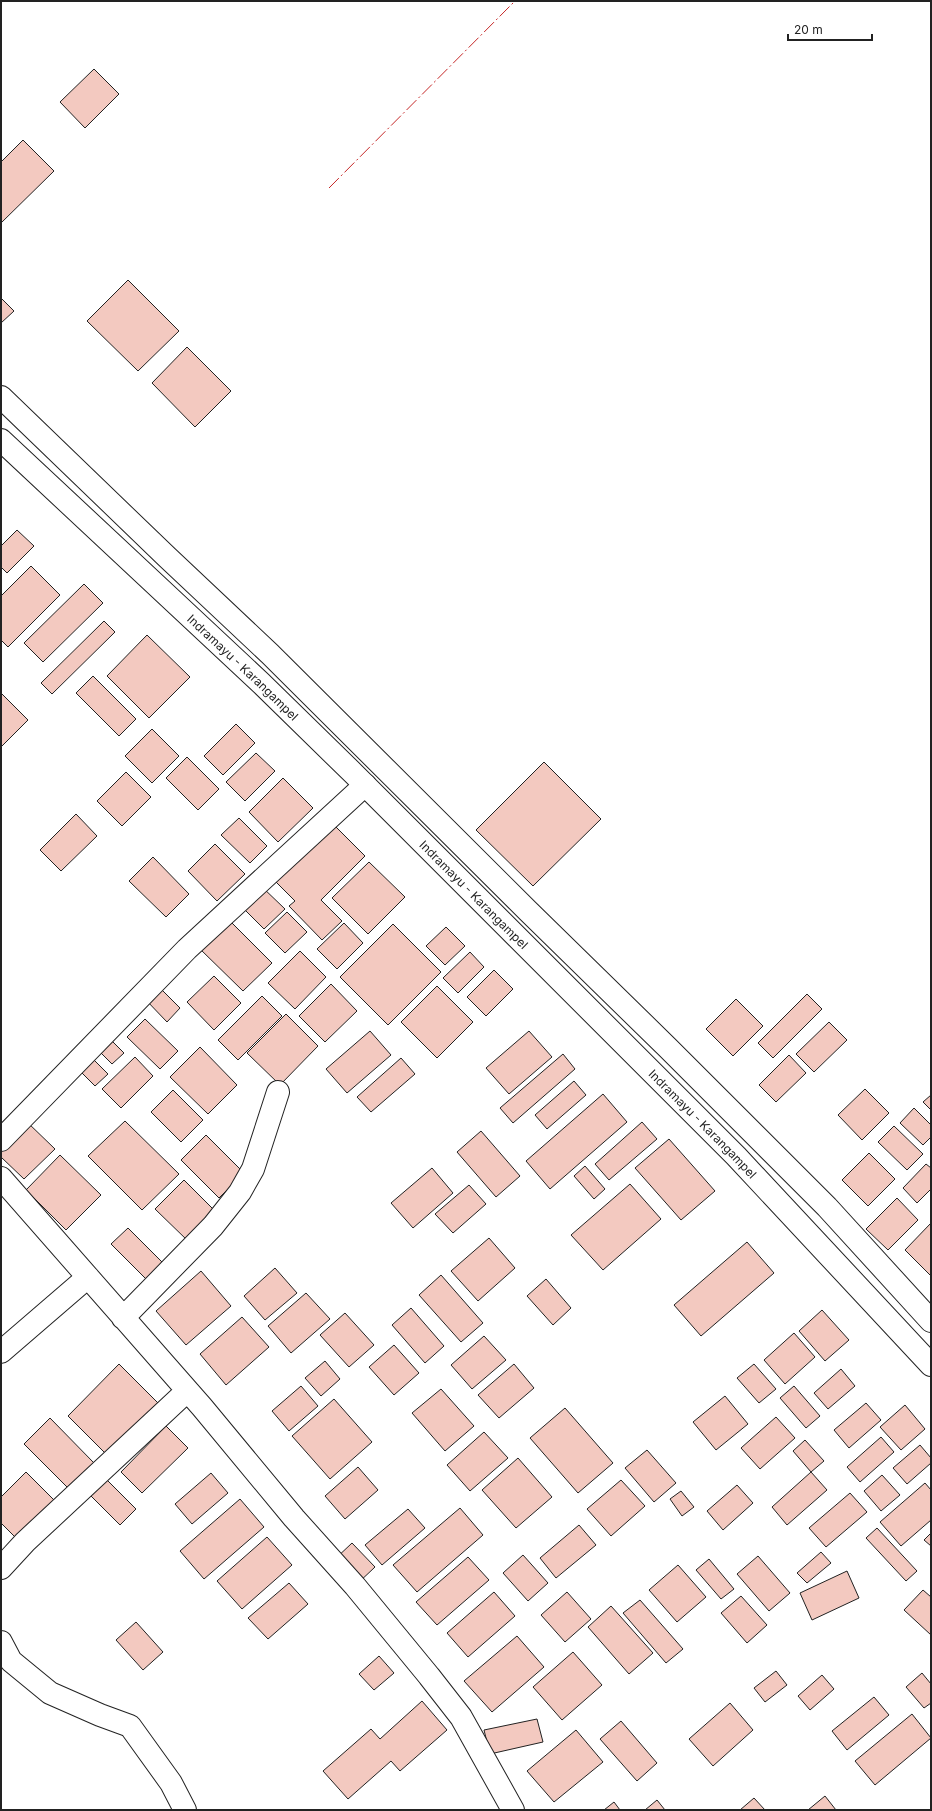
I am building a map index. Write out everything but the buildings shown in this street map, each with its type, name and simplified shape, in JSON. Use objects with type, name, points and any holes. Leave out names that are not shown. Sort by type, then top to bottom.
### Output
[{"type":"main road","points":[[1,396],[167,557],[270,654],[828,1207],[931,1321]]},
{"type":"main road","name":"Indramayu - Karangampel","points":[[1,440],[262,684],[360,779],[736,1156],[931,1365]]},
{"type":"main road","points":[[1,1140],[187,949],[360,779],[374,757]]},
{"type":"main road","points":[[123,1318],[213,1226],[240,1192],[253,1169],[278,1092]]},
{"type":"main road","points":[[1,1178],[187,1391],[294,1518],[355,1586],[461,1717],[513,1810]]},
{"type":"main road","points":[[1,1352],[88,1277]]},
{"type":"main road","points":[[1,1568],[25,1542],[187,1391]]},
{"type":"main road","points":[[1,1642],[11,1661],[50,1693],[100,1715],[130,1726],[171,1783],[184,1810]]},
{"type":"power","points":[[329,188],[515,1]]}]
